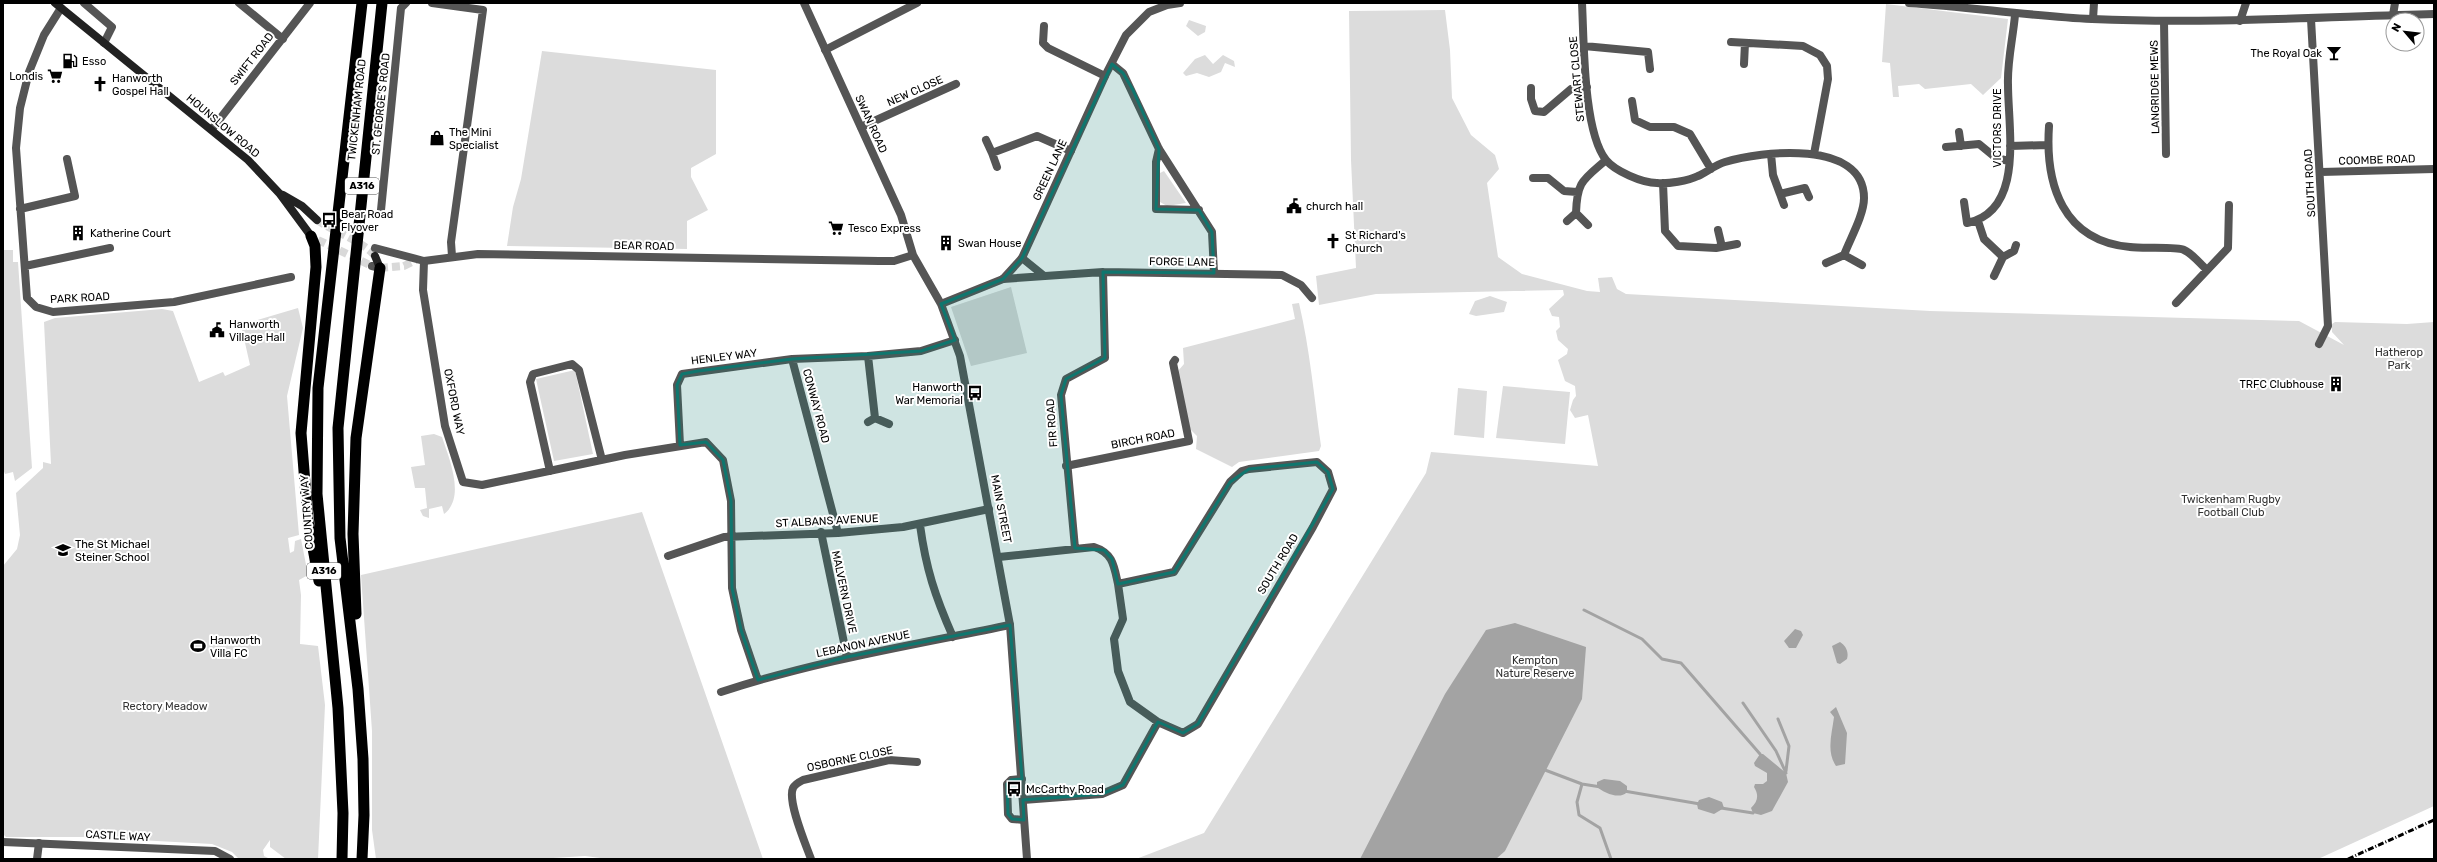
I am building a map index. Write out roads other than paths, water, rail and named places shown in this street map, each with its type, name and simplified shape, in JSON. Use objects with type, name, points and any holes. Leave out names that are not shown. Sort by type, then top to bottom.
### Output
[{"type":"highway","name":"TWICKENHAM ROAD","points":[[330,283],[362,3]]},
{"type":"highway","name":"TWICKENHAM ROAD","points":[[358,689],[340,538],[338,428],[382,3]]},
{"type":"highway","points":[[315,238],[316,267],[301,433],[308,521],[332,653]]},
{"type":"highway","points":[[358,689],[353,534],[356,438],[376,267]]},
{"type":"highway","name":"COUNTRY WAY","points":[[330,283],[318,388],[317,494],[342,762],[342,859]]},
{"type":"highway","name":"A316","points":[[358,689],[364,815],[362,859]]},
{"type":"main road","name":"HOUNSLOW ROAD","points":[[58,6],[212,129],[248,160],[280,194],[315,238]]},
{"type":"main road","name":"HOUNSLOW ROAD","points":[[280,194],[302,206],[317,220]]},
{"type":"main road","points":[[375,252],[376,267]]},
{"type":"street","points":[[84,3],[112,27],[104,43]]},
{"type":"street","name":"SWIFT ROAD","points":[[212,129],[310,3]]},
{"type":"street","name":"ST. GEORGE'S ROAD","points":[[381,210],[402,8],[406,3]]},
{"type":"street","points":[[432,3],[484,7],[451,242],[452,256]]},
{"type":"street","name":"SWAN ROAD","points":[[804,3],[907,230],[913,255]]},
{"type":"street","points":[[825,50],[917,3]]},
{"type":"street","name":"GREEN LANE","points":[[941,304],[1003,279],[1022,258],[1105,76],[1126,35],[1149,12],[1167,5],[1180,3]]},
{"type":"street","name":"STEWART CLOSE","points":[[1582,3],[1587,87],[1592,127],[1606,160]]},
{"type":"street","points":[[1909,3],[1930,4],[2015,15],[2164,21],[2240,21],[2385,15]]},
{"type":"street","points":[[2093,19],[2094,3]]},
{"type":"street","points":[[2240,21],[2246,3]]},
{"type":"street","points":[[241,4],[283,39]]},
{"type":"street","name":"PARK ROAD","points":[[58,6],[29,72],[20,108],[16,148],[27,298],[36,307],[53,312],[174,302],[291,277]]},
{"type":"street","name":"VICTORS DRIVE","points":[[1978,221],[1997,207],[2008,182],[2010,146],[2008,83],[2015,15]]},
{"type":"street","name":"SOUTH ROAD","points":[[2311,19],[2321,172],[2328,326],[2319,344]]},
{"type":"street","name":"LANGRIDGE MEWS","points":[[2164,21],[2166,154]]},
{"type":"street","points":[[1044,26],[1043,43],[1048,48],[1105,76]]},
{"type":"street","points":[[1731,42],[1803,46],[1815,51],[1824,61],[1827,66],[1828,79],[1814,154]]},
{"type":"street","points":[[1744,64],[1745,43]]},
{"type":"street","points":[[1584,46],[1648,52],[1650,69]]},
{"type":"street","points":[[1112,64],[1123,73],[1130,84],[1159,149],[1212,232],[1214,273]]},
{"type":"street","name":"NEW CLOSE","points":[[861,127],[956,84]]},
{"type":"street","points":[[1531,88],[1531,99],[1536,111],[1544,112],[1571,89],[1587,87]]},
{"type":"street","points":[[1632,101],[1635,120],[1650,127],[1674,127],[1690,134],[1711,169]]},
{"type":"street","points":[[2050,126],[2048,145],[2056,192],[2072,221],[2095,238],[2108,244],[2130,247],[2184,249],[2207,270]]},
{"type":"street","points":[[1959,132],[1961,146]]},
{"type":"street","points":[[992,152],[1036,136],[1071,151]]},
{"type":"street","points":[[986,140],[997,167]]},
{"type":"street","points":[[1946,147],[1979,144],[1996,158],[2009,161]]},
{"type":"street","points":[[2010,146],[2048,145]]},
{"type":"street","points":[[1159,149],[1156,162],[1156,208],[1199,210]]},
{"type":"street","points":[[1772,154],[1773,175],[1784,205]]},
{"type":"street","points":[[1567,221],[1576,213],[1577,192],[1582,181],[1606,160],[1635,179],[1657,184],[1697,177],[1724,162],[1772,154],[1814,154],[1842,162],[1859,178],[1864,198],[1853,236],[1844,255],[1826,262]]},
{"type":"street","points":[[20,209],[75,196],[67,159]]},
{"type":"street","name":"COOMBE ROAD","points":[[2321,172],[2434,169]]},
{"type":"street","points":[[1533,178],[1548,178],[1564,191],[1577,192]]},
{"type":"street","points":[[1663,182],[1665,231],[1678,246],[1722,247],[1737,244]]},
{"type":"street","points":[[1780,194],[1804,188],[1809,197]]},
{"type":"street","points":[[1964,202],[1967,223],[1978,221],[1984,239],[2003,258]]},
{"type":"street","points":[[2176,303],[2228,248],[2229,205]]},
{"type":"street","points":[[1576,213],[1588,225]]},
{"type":"street","points":[[1718,230],[1722,247]]},
{"type":"street","points":[[1994,276],[2003,258],[2014,251],[2016,245]]},
{"type":"street","points":[[25,266],[56,261],[64,256],[110,248]]},
{"type":"street","name":"BEAR ROAD","points":[[375,252],[420,260],[478,254],[894,261],[913,255]]},
{"type":"street","name":"MAIN STREET","points":[[913,255],[941,304],[955,340],[999,557],[1010,625],[1027,859]]},
{"type":"street","points":[[1844,255],[1862,265]]},
{"type":"street","points":[[1022,258],[1043,275]]},
{"type":"street","name":"OXFORD WAY","points":[[420,260],[423,290],[445,426],[463,482],[482,485],[680,445],[706,442],[723,460],[731,501],[733,536]]},
{"type":"street","name":"FORGE LANE","points":[[1003,279],[1103,272],[1282,275],[1301,285],[1312,298]]},
{"type":"street","name":"FIR ROAD","points":[[1076,548],[1066,466],[1060,395],[1066,379],[1105,358],[1103,272]]},
{"type":"street","name":"CONWAY ROAD","points":[[838,533],[792,359],[868,356],[921,351],[955,340]]},
{"type":"street","points":[[868,356],[871,420],[890,424]]},
{"type":"street","name":"HENLEY WAY","points":[[680,445],[677,385],[682,374],[792,359]]},
{"type":"street","name":"BIRCH ROAD","points":[[1066,466],[1189,441],[1172,363],[1175,360]]},
{"type":"street","points":[[550,471],[530,382],[533,374],[572,364],[579,370],[602,460]]},
{"type":"street","name":"SOUTH ROAD","points":[[999,557],[1076,548],[1094,547],[1104,550],[1112,559],[1118,584],[1123,619],[1114,640],[1118,671],[1130,702],[1158,722],[1183,733],[1198,724],[1313,527],[1333,489],[1328,472],[1317,462],[1242,471],[1230,482],[1174,572],[1118,584]]},
{"type":"street","name":"ST ALBANS AVENUE","points":[[668,556],[733,536],[820,532],[838,533],[920,524],[989,509]]},
{"type":"street","points":[[920,524],[925,562],[937,600],[953,637]]},
{"type":"street","name":"MALVERN DRIVE","points":[[820,532],[847,657]]},
{"type":"street","points":[[733,536],[732,588],[741,630],[758,680]]},
{"type":"street","name":"LEBANON AVENUE","points":[[721,692],[758,680],[847,657],[1010,625]]},
{"type":"street","points":[[1023,800],[1102,794],[1123,785],[1158,722]]},
{"type":"street","name":"OSBORNE CLOSE","points":[[811,859],[792,801],[793,788],[797,784],[803,780],[889,760],[917,762]]},
{"type":"street","points":[[1022,779],[1010,780],[1007,784],[1008,814],[1012,819],[1024,820]]},
{"type":"street","name":"CASTLE WAY","points":[[3,842],[39,842],[215,851],[230,859]]},
{"type":"street","points":[[37,859],[39,842]]},
{"type":"waterway","points":[[1584,610],[1642,639],[1662,659],[1681,663],[1760,754]]},
{"type":"waterway","points":[[1743,703],[1776,751],[1786,773]]},
{"type":"waterway","points":[[1778,719],[1789,746],[1786,771]]},
{"type":"waterway","points":[[1545,770],[1582,784],[1601,787]]},
{"type":"waterway","points":[[1582,784],[1577,802],[1579,815],[1600,828],[1611,859]]},
{"type":"waterway","points":[[1624,791],[1700,804]]},
{"type":"waterway","points":[[1721,808],[1753,813]]},
{"type":"tunnel","points":[[317,220],[356,241],[375,256]]},
{"type":"tunnel","points":[[318,240],[372,266]]},
{"type":"tunnel","points":[[380,268],[404,266],[416,260]]},
{"type":"railway","points":[[2348,859],[2434,820]]},
{"type":"place","name":"The Royal Oak","points":[[2334,53]]},
{"type":"place","name":"Esso","points":[[70,61]]},
{"type":"place","name":"Londis","points":[[55,76]]},
{"type":"place","name":"Hanworth Gospel Hall","points":[[100,84]]},
{"type":"place","name":"The Mini Specialist","points":[[437,138]]},
{"type":"place","name":"church hall","points":[[1294,206]]},
{"type":"place","name":"Bear Road Flyover","points":[[329,220]]},
{"type":"place","name":"Tesco Express","points":[[836,228]]},
{"type":"place","name":"Katherine Court","points":[[78,233]]},
{"type":"place","name":"St Richard's Church","points":[[1333,241]]},
{"type":"place","name":"Swan House","points":[[946,243]]},
{"type":"place","name":"Hanworth Village Hall","points":[[217,330]]},
{"type":"place","name":"TRFC Clubhouse","points":[[2336,384]]},
{"type":"place","name":"Hanworth War Memorial","points":[[975,393]]},
{"type":"place","name":"The St Michael Steiner School","points":[[63,550]]},
{"type":"place","name":"Hanworth Villa FC","points":[[198,646]]},
{"type":"place","name":"McCarthy Road","points":[[1014,789]]},
{"type":"park label","name":"Hatherop Park","points":[[2399,358]]},
{"type":"park label","name":"Twickenham Rugby Football Club","points":[[2231,505]]},
{"type":"park label","name":"Kempton Nature Reserve","points":[[1535,666]]},
{"type":"park label","name":"Rectory Meadow","points":[[165,706]]}]
